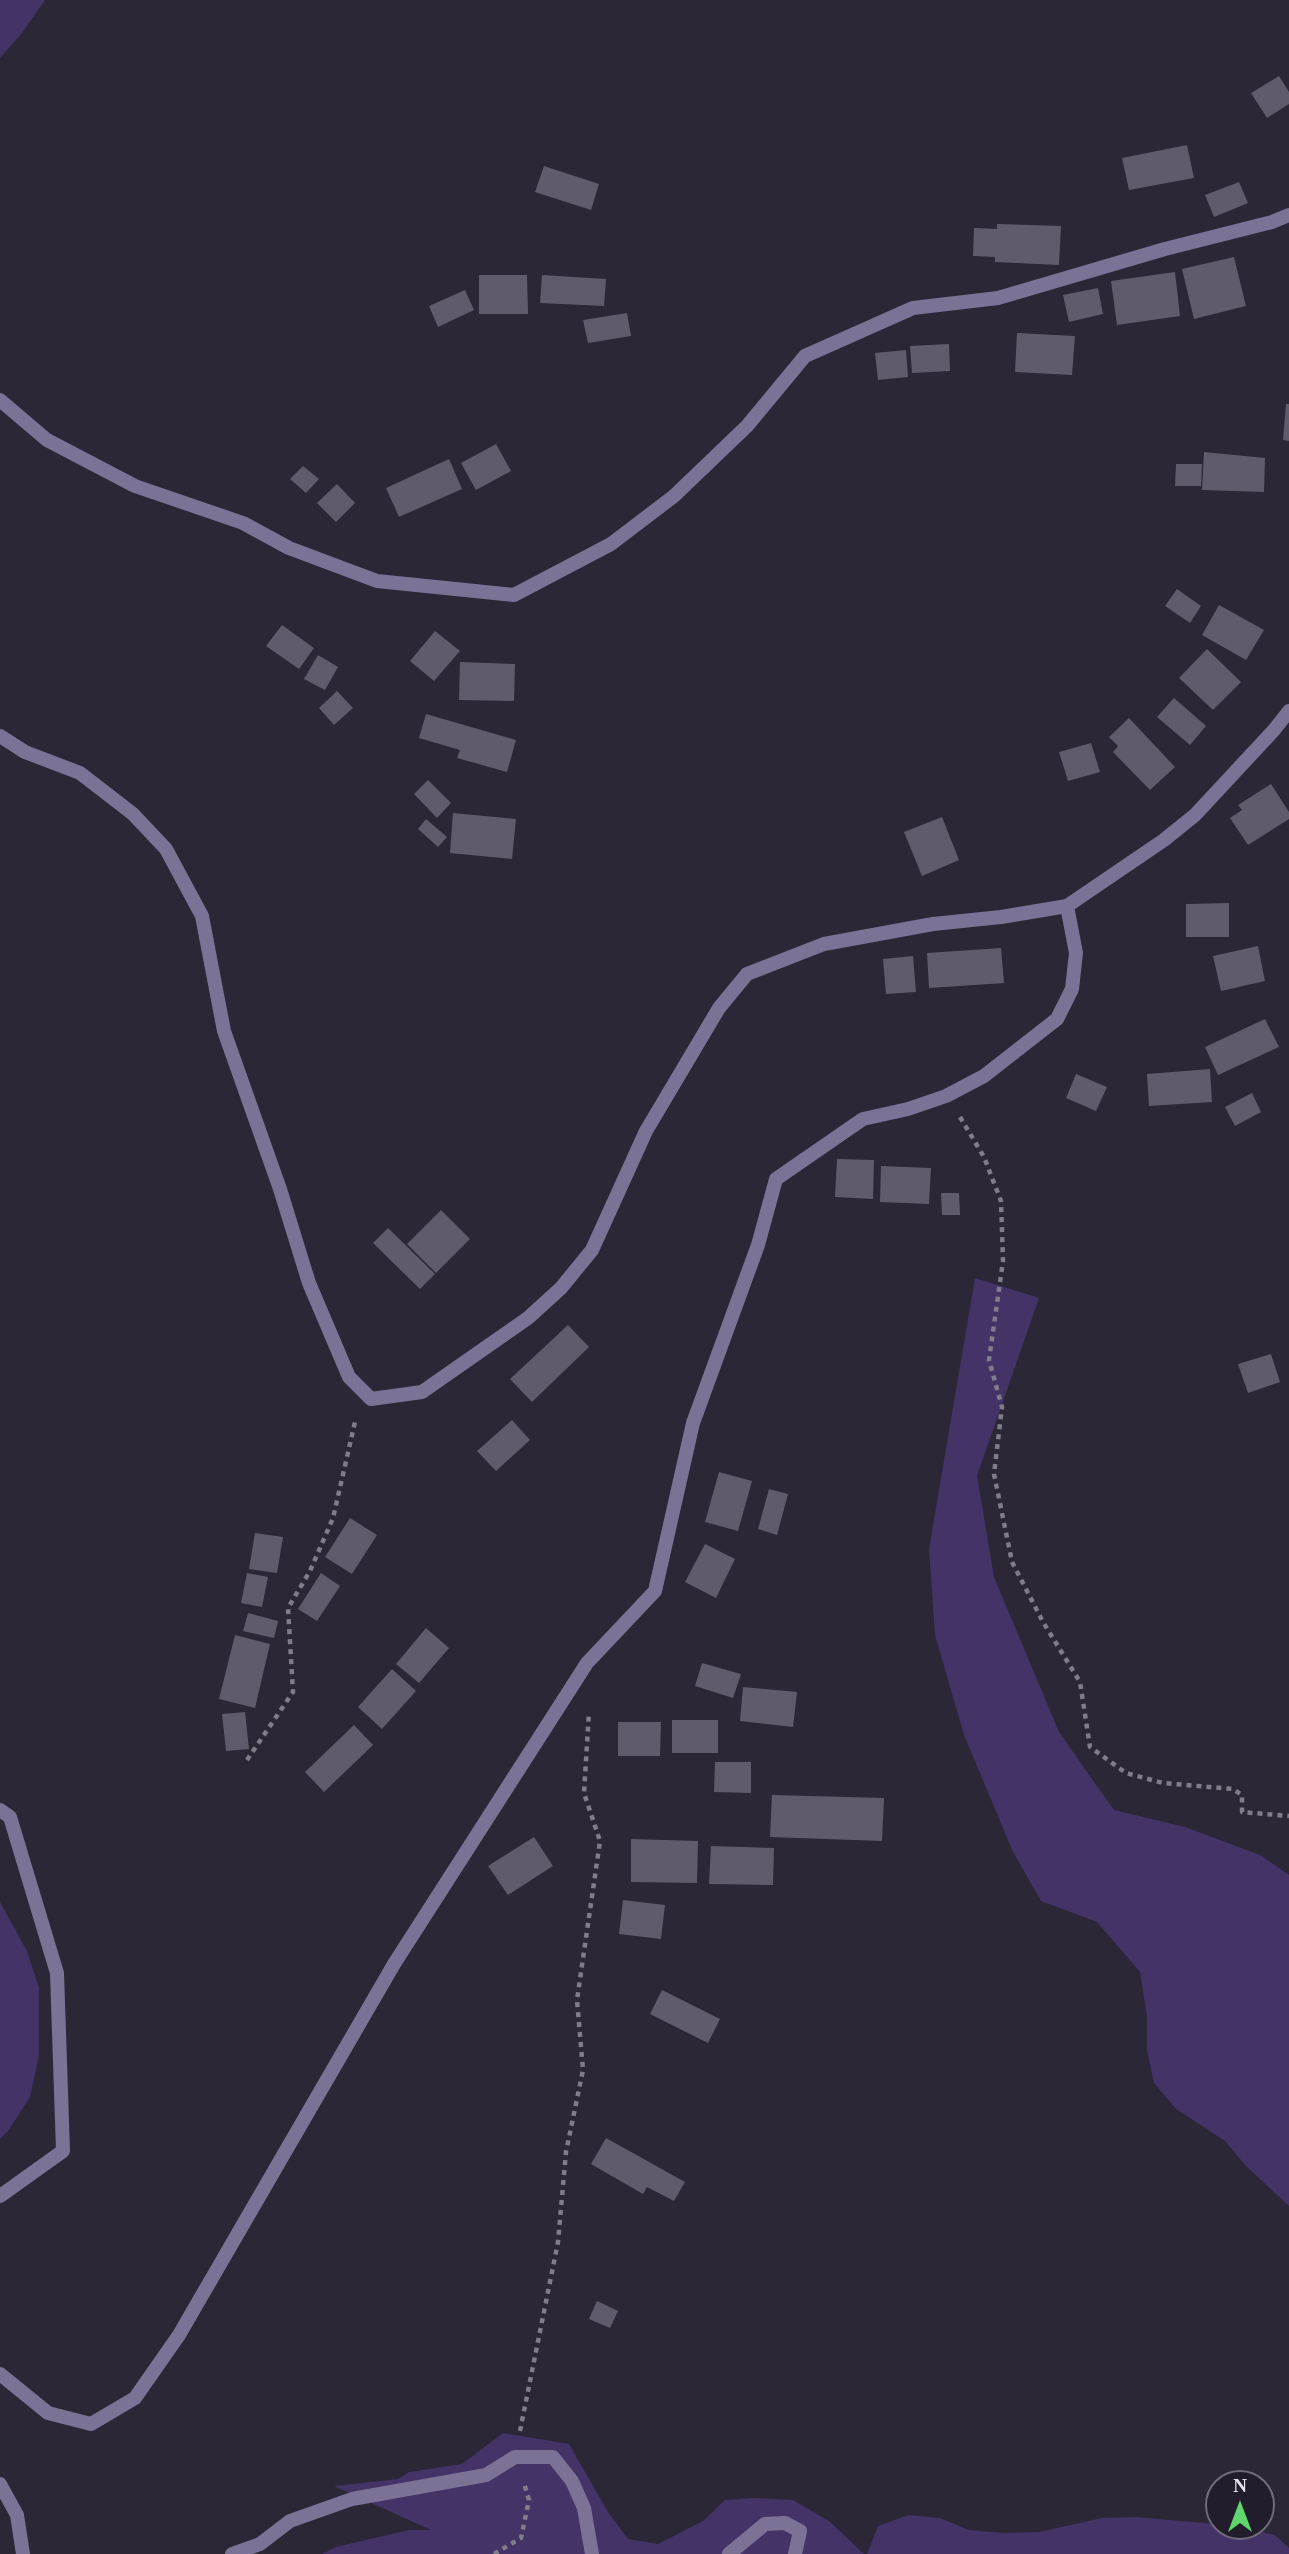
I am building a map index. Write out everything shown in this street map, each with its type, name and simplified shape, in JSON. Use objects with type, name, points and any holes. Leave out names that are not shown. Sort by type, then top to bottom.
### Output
[{"type":"street","points":[[0,400],[47,440],[135,486],[243,523],[289,548],[377,582],[514,595],[611,544],[674,496],[747,426],[805,356],[913,308],[998,298],[1289,215]]},
{"type":"street","points":[[1272,222],[1289,221]]},
{"type":"street","points":[[0,736],[25,752],[80,773],[133,814],[166,849],[202,916],[224,1031],[281,1189],[309,1283],[349,1377],[371,1399],[422,1392],[528,1318],[561,1288],[592,1251],[646,1131],[719,1009],[747,974],[824,944],[933,924],[1001,917],[1067,906],[1143,855],[1195,815],[1274,730],[1289,710]]},
{"type":"street","points":[[0,2374],[48,2413],[91,2424],[135,2398],[179,2335],[394,1964],[587,1663],[655,1591],[693,1423],[758,1245],[776,1179],[863,1119],[908,1110],[946,1096],[984,1076],[1057,1020],[1072,989],[1076,953],[1067,906]]},
{"type":"street","points":[[0,1810],[10,1817],[57,1973],[63,2151],[0,2196]]},
{"type":"street","points":[[232,2554],[260,2544],[290,2521],[352,2499],[486,2475],[515,2457],[553,2456],[572,2481],[584,2508],[592,2554]]},
{"type":"street","points":[[0,2484],[17,2515],[23,2554]]},
{"type":"street","points":[[729,2554],[765,2524],[785,2523],[800,2531],[794,2554]]},
{"type":"path","points":[[946,1096],[984,1157],[1001,1201],[1003,1261],[989,1360],[1002,1407],[994,1474],[1012,1562],[1043,1622],[1080,1682],[1090,1747],[1126,1773],[1163,1783],[1233,1789],[1242,1795],[1242,1812],[1289,1816]]},
{"type":"path","points":[[247,1760],[293,1692],[288,1608],[310,1571],[333,1518],[356,1420],[371,1399]]},
{"type":"path","points":[[494,2554],[521,2538],[529,2500],[515,2457],[558,2242],[566,2152],[583,2070],[577,2000],[600,1841],[584,1793],[589,1712],[598,1697],[587,1663]]},
{"type":"shaded area","points":[[0,0],[45,0],[0,58]]},
{"type":"shaded area","points":[[975,1278],[1039,1298],[977,1476],[994,1577],[1059,1732],[1114,1810],[1185,1827],[1260,1855],[1289,1875],[1289,2206],[1246,2166],[1225,2141],[1176,2109],[1154,2083],[1147,2050],[1147,2017],[1140,1972],[1097,1922],[1041,1901],[1013,1852],[964,1735],[935,1635],[929,1549]]},
{"type":"shaded area","points":[[0,1902],[27,1951],[39,1988],[39,2055],[30,2097],[0,2139]]},
{"type":"shaded area","points":[[503,2433],[569,2444],[608,2512],[628,2539],[658,2544],[703,2521],[725,2500],[793,2500],[829,2521],[864,2554],[322,2554],[336,2547],[409,2530],[431,2530],[334,2486],[398,2479],[409,2472],[462,2464]]},
{"type":"shaded area","points":[[908,2515],[940,2518],[969,2530],[1039,2532],[1102,2518],[1136,2517],[1205,2523],[1205,2540],[1275,2540],[1275,2535],[1289,2548],[1289,2554],[867,2554],[878,2526]]},
{"type":"building","points":[[1279,76],[1289,92],[1289,104],[1267,118],[1251,93]]},
{"type":"building","points":[[1187,145],[1194,178],[1129,190],[1122,158]]},
{"type":"building","points":[[544,166],[599,184],[591,210],[535,192]]},
{"type":"building","points":[[1239,182],[1248,203],[1214,217],[1205,195]]},
{"type":"building","points":[[997,224],[1061,226],[1059,265],[995,262],[995,257],[973,256],[974,228],[997,229]]},
{"type":"building","points":[[1234,257],[1246,306],[1194,319],[1182,269]]},
{"type":"building","points":[[1175,272],[1180,316],[1117,325],[1111,281]]},
{"type":"building","points":[[479,275],[527,275],[528,314],[479,314]]},
{"type":"building","points":[[542,275],[606,279],[604,306],[540,303]]},
{"type":"building","points":[[1098,288],[1103,314],[1069,322],[1063,295]]},
{"type":"building","points":[[465,290],[474,310],[438,327],[429,306]]},
{"type":"building","points":[[627,313],[631,336],[588,343],[583,320]]},
{"type":"building","points":[[1017,333],[1075,336],[1072,375],[1015,372]]},
{"type":"building","points":[[949,344],[950,371],[912,373],[910,346]]},
{"type":"building","points":[[906,350],[908,377],[878,380],[875,353]]},
{"type":"building","points":[[1286,404],[1289,404],[1289,441],[1283,440]]},
{"type":"building","points":[[496,444],[511,471],[476,490],[461,463]]},
{"type":"building","points":[[1204,452],[1265,458],[1264,492],[1202,490]]},
{"type":"building","points":[[449,459],[462,489],[399,517],[386,488]]},
{"type":"building","points":[[1176,464],[1202,464],[1201,486],[1175,486]]},
{"type":"building","points":[[303,466],[319,479],[306,493],[290,479]]},
{"type":"building","points":[[337,484],[355,503],[336,522],[317,503]]},
{"type":"building","points":[[1177,589],[1201,606],[1190,623],[1165,606]]},
{"type":"building","points":[[1219,605],[1264,630],[1246,660],[1202,635]]},
{"type":"building","points":[[282,625],[314,648],[299,669],[266,646]]},
{"type":"building","points":[[435,631],[460,651],[434,681],[410,661]]},
{"type":"building","points":[[1207,649],[1241,682],[1213,710],[1179,678]]},
{"type":"building","points":[[318,655],[338,667],[325,690],[304,679]]},
{"type":"building","points":[[460,662],[515,664],[514,701],[459,700]]},
{"type":"building","points":[[337,691],[353,708],[334,725],[319,708]]},
{"type":"building","points":[[1174,698],[1206,726],[1190,745],[1157,717]]},
{"type":"building","points":[[426,714],[516,740],[507,772],[457,758],[460,750],[419,738]]},
{"type":"building","points":[[1129,718],[1175,767],[1150,790],[1113,752],[1118,746],[1109,737]]},
{"type":"building","points":[[1091,743],[1100,772],[1068,781],[1059,752]]},
{"type":"building","points":[[428,780],[451,803],[437,818],[414,794]]},
{"type":"building","points":[[1271,784],[1289,812],[1289,819],[1248,845],[1230,818],[1242,810],[1238,805]]},
{"type":"building","points":[[453,813],[516,819],[512,859],[450,853]]},
{"type":"building","points":[[942,817],[959,860],[922,876],[904,832]]},
{"type":"building","points":[[426,819],[447,837],[438,847],[418,829]]},
{"type":"building","points":[[1229,903],[1229,937],[1186,937],[1186,904]]},
{"type":"building","points":[[1258,946],[1265,981],[1221,991],[1213,956]]},
{"type":"building","points":[[1001,948],[1004,983],[929,988],[927,953]]},
{"type":"building","points":[[913,956],[916,992],[886,994],[883,959]]},
{"type":"building","points":[[1265,1019],[1279,1047],[1218,1075],[1205,1047]]},
{"type":"building","points":[[1210,1069],[1212,1102],[1149,1106],[1147,1074]]},
{"type":"building","points":[[1076,1074],[1107,1087],[1096,1111],[1066,1098]]},
{"type":"building","points":[[1252,1093],[1261,1112],[1235,1126],[1225,1107]]},
{"type":"building","points":[[837,1159],[874,1160],[873,1199],[835,1197]]},
{"type":"building","points":[[881,1166],[931,1168],[929,1204],[880,1202]]},
{"type":"building","points":[[941,1193],[959,1193],[960,1215],[942,1215]]},
{"type":"building","points":[[441,1210],[470,1239],[436,1273],[407,1244]]},
{"type":"building","points":[[388,1228],[435,1274],[420,1289],[373,1243]]},
{"type":"building","points":[[568,1325],[589,1347],[532,1402],[510,1379]]},
{"type":"building","points":[[1271,1354],[1280,1382],[1248,1393],[1238,1364]]},
{"type":"building","points":[[512,1420],[530,1440],[496,1471],[477,1451]]},
{"type":"building","points":[[719,1472],[752,1481],[738,1531],[705,1522]]},
{"type":"building","points":[[769,1489],[788,1494],[777,1535],[758,1529]]},
{"type":"building","points":[[350,1518],[377,1535],[352,1574],[325,1557]]},
{"type":"building","points":[[255,1533],[283,1537],[277,1573],[249,1569]]},
{"type":"building","points":[[705,1544],[735,1559],[716,1598],[685,1582]]},
{"type":"building","points":[[247,1573],[268,1577],[262,1607],[241,1603]]},
{"type":"building","points":[[321,1573],[340,1586],[317,1621],[298,1609]]},
{"type":"building","points":[[248,1613],[278,1621],[274,1638],[243,1631]]},
{"type":"building","points":[[426,1628],[449,1648],[419,1683],[396,1664]]},
{"type":"building","points":[[235,1635],[270,1644],[255,1708],[219,1699]]},
{"type":"building","points":[[702,1663],[741,1674],[733,1698],[695,1686]]},
{"type":"building","points":[[392,1669],[416,1691],[382,1729],[358,1707]]},
{"type":"building","points":[[743,1687],[797,1692],[793,1727],[740,1721]]},
{"type":"building","points":[[245,1712],[249,1749],[226,1751],[222,1714]]},
{"type":"building","points":[[672,1720],[718,1720],[718,1753],[672,1753]]},
{"type":"building","points":[[618,1722],[661,1722],[660,1756],[618,1756]]},
{"type":"building","points":[[354,1725],[373,1745],[324,1792],[305,1772]]},
{"type":"building","points":[[715,1762],[751,1762],[751,1793],[714,1792]]},
{"type":"building","points":[[772,1795],[884,1798],[882,1841],[770,1837]]},
{"type":"building","points":[[534,1837],[553,1866],[508,1895],[488,1866]]},
{"type":"building","points":[[631,1839],[698,1841],[697,1883],[631,1882]]},
{"type":"building","points":[[711,1846],[774,1848],[773,1885],[709,1884]]},
{"type":"building","points":[[623,1900],[665,1905],[661,1939],[619,1934]]},
{"type":"building","points":[[662,1990],[720,2019],[708,2043],[650,2014]]},
{"type":"building","points":[[606,2138],[685,2182],[674,2201],[647,2187],[643,2194],[591,2164]]},
{"type":"building","points":[[597,2301],[618,2311],[610,2328],[589,2319]]}]
